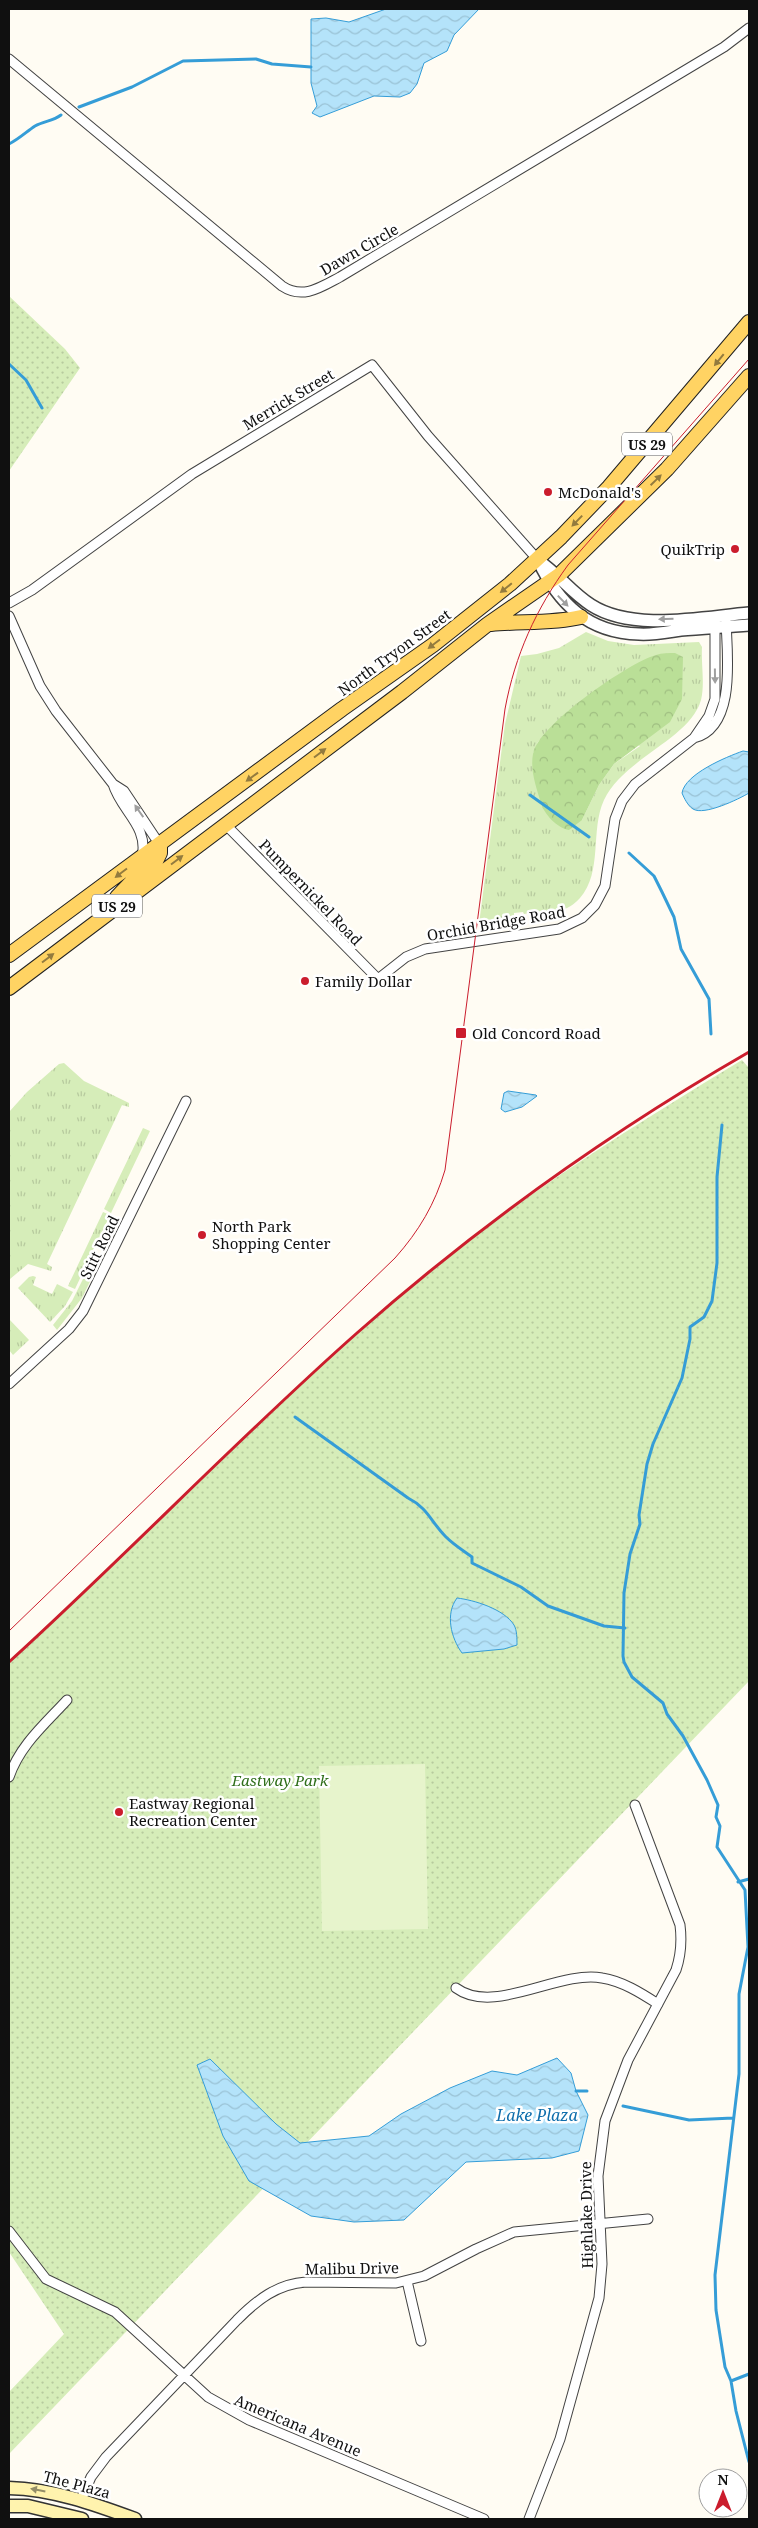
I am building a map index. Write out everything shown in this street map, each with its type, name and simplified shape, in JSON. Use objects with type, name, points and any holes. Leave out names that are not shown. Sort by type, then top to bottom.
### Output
[{"type":"main road","name":"North Tryon Street","points":[[9,955],[342,709],[434,645],[538,560],[609,487],[749,322]]},
{"type":"main road","name":"US 29","points":[[9,988],[402,692],[488,624],[554,579],[667,469],[749,376]]},
{"type":"main road","points":[[488,624],[518,621],[553,623],[581,617]]},
{"type":"main road","points":[[93,924],[137,876],[156,861],[160,853],[160,845]]},
{"type":"main road","name":"The Plaza","points":[[9,2488],[30,2488],[81,2500],[135,2519]]},
{"type":"main road","points":[[9,2506],[36,2508],[82,2519]]},
{"type":"street","name":"Dawn Circle","points":[[9,59],[288,290],[302,293],[316,290],[340,277],[724,47],[749,28]]},
{"type":"street","name":"Merrick Street","points":[[9,603],[32,590],[192,474],[372,365],[428,436],[538,560]]},
{"type":"street","points":[[538,560],[554,579],[570,588],[594,607],[624,619],[720,621],[749,624]]},
{"type":"street","points":[[554,579],[559,597],[581,617],[607,629],[638,634],[720,621],[749,613]]},
{"type":"street","points":[[9,616],[40,686],[56,711],[113,784],[124,791],[160,845]]},
{"type":"street","name":"Orchid Bridge Road","points":[[378,979],[406,957],[420,950],[555,930],[568,926],[582,918],[595,905],[605,886],[615,819],[622,800],[635,784],[694,738],[709,716],[715,699],[720,621]]},
{"type":"street","points":[[113,784],[117,797],[143,836],[142,857]]},
{"type":"street","name":"Pumpernickel Road","points":[[225,824],[378,979]]},
{"type":"street","name":"Stitt Road","points":[[9,1384],[69,1329],[83,1311],[186,1101]]},
{"type":"street","points":[[9,1777],[17,1756],[25,1745],[67,1700]]},
{"type":"street","name":"Highlake Drive","points":[[529,2519],[560,2439],[595,2315],[602,2264],[598,2176],[605,2121],[628,2060],[676,1970],[682,1938],[671,1897],[636,1805]]},
{"type":"street","points":[[456,1988],[471,1996],[486,1998],[572,1978],[602,1977],[630,1988],[658,2004]]},
{"type":"street","name":"Malibu Drive","points":[[81,2500],[91,2477],[106,2457],[251,2306],[276,2290],[301,2282],[374,2284],[407,2281],[440,2268],[476,2248],[514,2232],[648,2219]]},
{"type":"street","name":"Americana Avenue","points":[[9,2231],[46,2279],[115,2312],[208,2397],[231,2412],[484,2519]]},
{"type":"street","points":[[407,2281],[422,2341]]},
{"type":"green space","points":[[9,296],[65,349],[80,368],[9,471]]},
{"type":"green space","points":[[586,632],[608,641],[634,645],[699,642],[702,647],[703,687],[701,700],[694,714],[684,726],[626,772],[613,785],[604,800],[600,812],[591,876],[587,888],[580,898],[567,908],[554,912],[514,913],[514,915],[493,923],[479,924],[505,724],[521,656],[559,648]],"holes":[[[569,710],[640,746],[614,764],[599,785],[582,820],[533,753],[538,742]]]},
{"type":"green space","points":[[675,653],[683,657],[682,699],[670,722],[614,764],[599,785],[582,820],[569,830],[564,829],[545,812],[535,785],[532,760],[539,742],[550,727],[606,682],[643,660],[658,654]]},
{"type":"green space","name":"Eastway Park","points":[[742,1060],[749,1068],[749,1681],[9,2454],[9,2392],[64,2334],[9,2252],[9,1662],[118,1561],[331,1356],[444,1260],[553,1180]]},
{"type":"green space","points":[[64,1063],[84,1081],[129,1103],[129,1107],[122,1105],[47,1264],[52,1267],[51,1271],[28,1264],[10,1279],[9,1112],[27,1092],[59,1064]]},
{"type":"green space","points":[[143,1128],[150,1131],[111,1213],[104,1209]]},
{"type":"green space","points":[[103,1212],[110,1215],[75,1289],[68,1286]]},
{"type":"green space","points":[[95,1255],[100,1261],[82,1298],[57,1330],[53,1325],[72,1301]]},
{"type":"green space","points":[[29,1277],[36,1277],[33,1285],[52,1294],[57,1284],[73,1292],[65,1306],[50,1322],[18,1288]]},
{"type":"green space","points":[[9,1319],[29,1340],[13,1355],[9,1350]]},
{"type":"green space","points":[[425,1764],[428,1929],[322,1931],[319,1766]]},
{"type":"water","points":[[386,9],[479,9],[454,35],[447,51],[424,63],[417,84],[410,93],[400,97],[374,96],[320,117],[312,113],[317,106],[311,83],[311,19],[326,18],[349,22]]},
{"type":"water","points":[[743,751],[749,752],[749,793],[713,809],[698,811],[691,808],[682,793],[690,779],[707,767]]},
{"type":"water","points":[[508,1091],[537,1096],[522,1107],[505,1112],[501,1109],[504,1093]]},
{"type":"water","points":[[457,1598],[480,1603],[503,1614],[515,1627],[517,1645],[504,1649],[462,1653],[452,1633],[450,1618],[453,1604]]},
{"type":"water","name":"Lake Plaza","points":[[557,2058],[571,2073],[576,2091],[588,2115],[579,2151],[552,2158],[466,2162],[404,2220],[354,2222],[311,2216],[249,2181],[223,2136],[197,2065],[210,2059],[276,2124],[300,2143],[369,2136],[401,2114],[450,2088],[492,2071],[517,2075]]},
{"type":"waterway","points":[[79,107],[132,87],[183,61],[256,59],[272,64],[311,67]]},
{"type":"waterway","points":[[9,144],[35,126],[61,115]]},
{"type":"waterway","points":[[9,364],[26,380],[42,408]]},
{"type":"waterway","points":[[530,795],[589,837]]},
{"type":"waterway","points":[[629,853],[654,876],[674,917],[681,949],[709,999],[711,1034]]},
{"type":"waterway","points":[[722,1125],[717,1177],[717,1263],[712,1301],[704,1317],[690,1327],[690,1339],[682,1378],[653,1444],[647,1464],[639,1515],[640,1524],[630,1554],[624,1593],[623,1656],[632,1677],[663,1703],[667,1714],[683,1736],[707,1780],[718,1805],[716,1817],[720,1826],[717,1847],[745,1890],[748,1947],[739,1994],[739,2074],[715,2275],[716,2310],[725,2367],[731,2381],[736,2411],[749,2462]]},
{"type":"waterway","points":[[295,1417],[420,1506],[446,1537],[472,1557],[472,1563],[521,1587],[548,1606],[604,1626],[625,1628]]},
{"type":"waterway","points":[[738,1882],[749,1879]]},
{"type":"waterway","points":[[576,2091],[587,2091]]},
{"type":"waterway","points":[[623,2106],[689,2120],[733,2118]]},
{"type":"waterway","points":[[731,2381],[749,2374]]},
{"type":"tram line","points":[[9,1631],[395,1258],[412,1238],[425,1217],[445,1170],[505,709],[521,651],[546,598],[568,565],[749,359]]},
{"type":"railway","points":[[9,1662],[312,1373],[449,1256],[596,1148],[749,1052]]},
{"type":"place","name":"McDonald's","points":[[548,492]]},
{"type":"place","name":"QuikTrip","points":[[735,549]]},
{"type":"place","name":"Family Dollar","points":[[305,981]]},
{"type":"place","name":"Old Concord Road","points":[[461,1033]]},
{"type":"place","name":"North Park Shopping Center","points":[[202,1235]]},
{"type":"place","name":"Eastway Regional Recreation Center","points":[[119,1812]]}]
